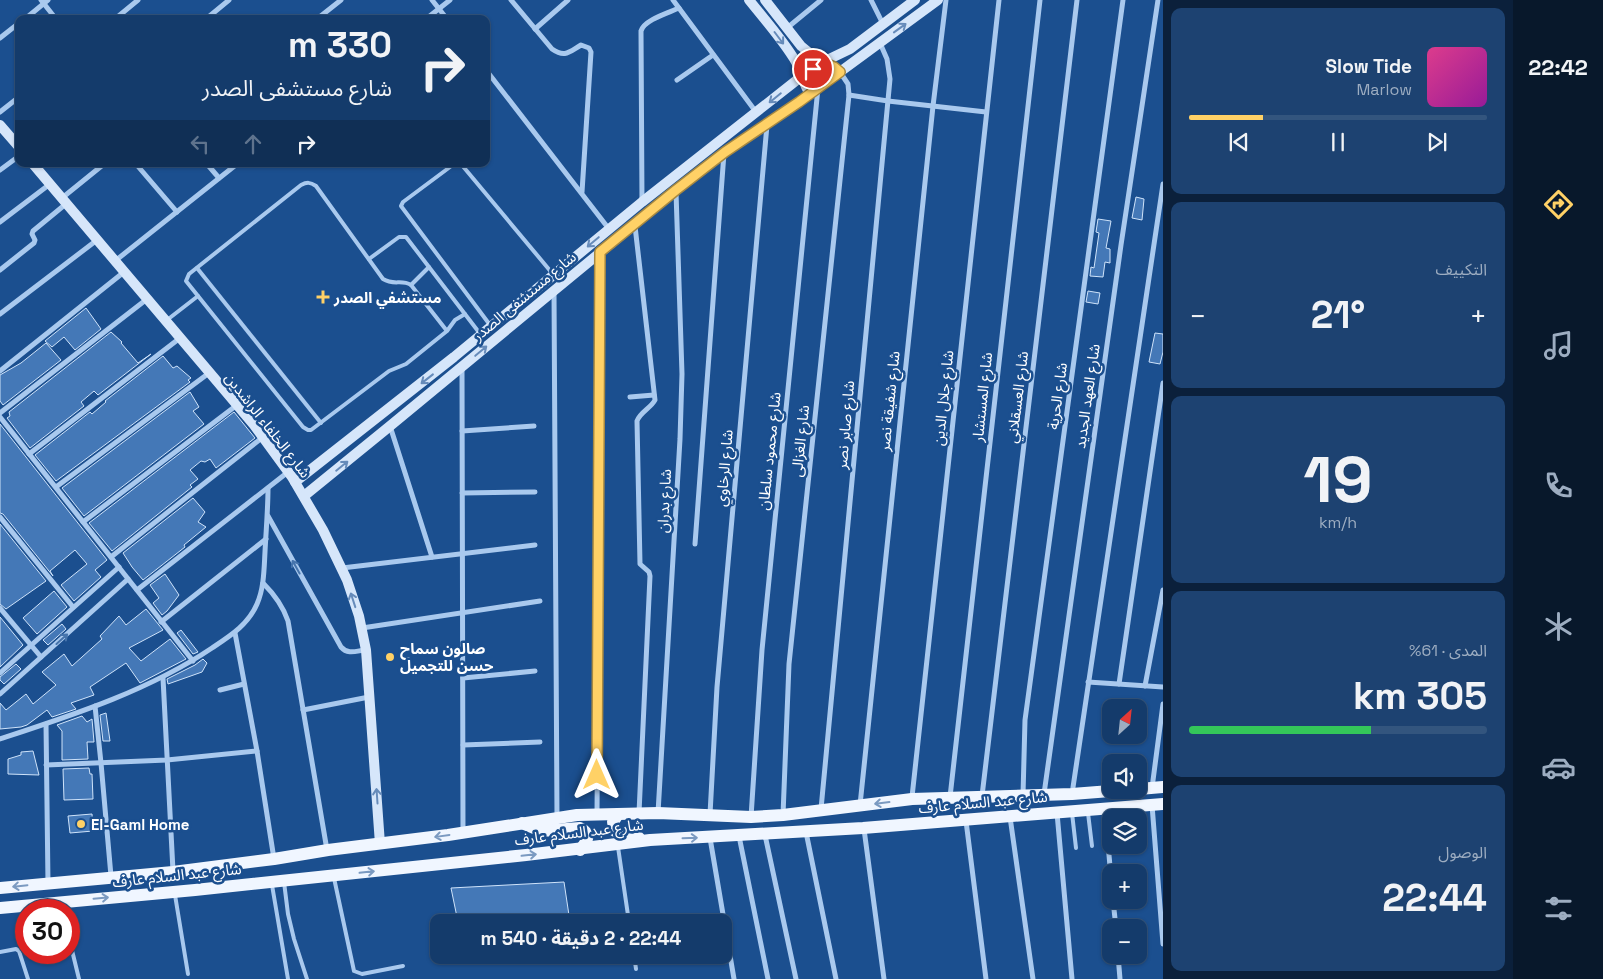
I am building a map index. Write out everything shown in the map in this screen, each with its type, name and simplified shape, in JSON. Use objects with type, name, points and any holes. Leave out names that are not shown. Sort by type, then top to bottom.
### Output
[{"type":"main road","points":[[749,0],[797,63],[805,87],[814,91]]},
{"type":"main road","points":[[766,0],[801,46],[840,72]]},
{"type":"main road","name":"شارع مستشفى الصدر","points":[[295,482],[492,327],[642,202],[802,76],[823,62],[843,53],[915,0]]},
{"type":"main road","name":"شارع مستشفى الصدر","points":[[304,496],[676,190],[725,152],[799,102],[938,0]]},
{"type":"main road","points":[[791,54],[801,46]]},
{"type":"main road","points":[[843,53],[852,63]]},
{"type":"main road","points":[[790,86],[799,102]]},
{"type":"main road","points":[[0,125],[15,142]]},
{"type":"main road","name":"شارع الخلفاء الراشدين","points":[[36,167],[237,405],[295,482],[323,530],[350,589],[366,650],[380,844]]},
{"type":"main road","name":"شارع عبد السلام عارف","points":[[0,888],[173,872],[597,814],[658,813],[710,816],[783,816],[912,799],[1102,792]]},
{"type":"main road","name":"شارع عبد السلام عارف","points":[[1105,809],[1158,805]]},
{"type":"main road","name":"شارع عبد السلام عارف","points":[[80,904],[333,875],[580,850],[650,840],[806,832],[1102,809]]},
{"type":"main road","points":[[618,814],[613,822],[615,831],[628,836],[650,840]]},
{"type":"main road","points":[[522,823],[541,831],[549,832],[575,828],[584,830],[588,838],[580,850]]},
{"type":"main road","name":"شارع عبد السلام عارف","points":[[0,908],[15,908]]},
{"type":"street","points":[[120,15],[138,0]]},
{"type":"street","points":[[211,15],[229,0]]},
{"type":"street","points":[[322,15],[341,0]]},
{"type":"street","points":[[432,0],[443,15]]},
{"type":"street","points":[[431,15],[450,0]]},
{"type":"street","points":[[511,0],[552,49],[560,54],[566,54],[581,45],[589,48],[591,52],[582,192]]},
{"type":"street","points":[[535,29],[568,0]]},
{"type":"street","points":[[673,0],[757,113]]},
{"type":"street","points":[[787,28],[821,0]]},
{"type":"street","points":[[871,0],[883,24]]},
{"type":"street","name":"شارع شفيقة نصر","points":[[860,806],[932,106],[946,0]]},
{"type":"street","name":"شارع جلال الدين","points":[[912,799],[999,0]]},
{"type":"street","name":"شارع المستشار","points":[[950,798],[1040,0]]},
{"type":"street","name":"شارع العسقلاني","points":[[982,796],[1077,0]]},
{"type":"street","name":"شارع الحرية","points":[[1022,796],[1025,720],[1123,0]]},
{"type":"street","name":"شارع العهد الجديد","points":[[1044,795],[1121,245],[1158,0]]},
{"type":"street","points":[[28,15],[44,1],[53,15]]},
{"type":"street","points":[[642,202],[641,31],[642,27],[648,22],[679,8]]},
{"type":"street","points":[[0,38],[15,26]]},
{"type":"street","name":"شارع صابر نصر","points":[[820,811],[890,79],[887,60],[880,42]]},
{"type":"street","points":[[677,80],[714,55]]},
{"type":"street","name":"شارع الغزالى","points":[[783,816],[788,664],[849,94],[848,84],[840,72]]},
{"type":"street","points":[[490,75],[609,229]]},
{"type":"street","name":"شارع محمود سلطان","points":[[752,817],[762,650],[814,91]]},
{"type":"street","points":[[849,94],[888,101],[986,112]]},
{"type":"street","points":[[0,112],[15,99]]},
{"type":"street","name":"شارع الرخاوي","points":[[710,816],[717,687],[767,122]]},
{"type":"street","points":[[695,544],[725,152]]},
{"type":"street","points":[[0,170],[15,159]]},
{"type":"street","points":[[0,270],[34,243],[33,231],[101,167]]},
{"type":"street","points":[[139,167],[177,212]]},
{"type":"street","points":[[210,167],[219,178]]},
{"type":"street","points":[[115,261],[233,167]]},
{"type":"street","points":[[0,222],[50,183]]},
{"type":"street","points":[[1072,794],[1163,184]]},
{"type":"street","name":"شارع بدران","points":[[658,813],[680,439],[682,374],[676,190]]},
{"type":"street","points":[[634,224],[654,395],[654,402],[637,420],[640,564],[649,572],[650,576],[639,814]]},
{"type":"street","points":[[0,314],[97,240]]},
{"type":"street","points":[[597,814],[600,252]]},
{"type":"street","points":[[0,371],[124,272]]},
{"type":"street","points":[[554,291],[557,818]]},
{"type":"street","points":[[147,299],[0,415],[192,661]]},
{"type":"street","points":[[29,454],[180,338]]},
{"type":"street","points":[[462,367],[463,833]]},
{"type":"street","points":[[56,487],[209,373]]},
{"type":"street","points":[[1119,684],[1163,383]]},
{"type":"street","points":[[630,397],[654,395]]},
{"type":"street","points":[[83,522],[237,405]]},
{"type":"street","points":[[390,426],[432,557]]},
{"type":"street","points":[[462,431],[534,426]]},
{"type":"street","points":[[111,556],[263,438]]},
{"type":"street","points":[[137,590],[288,472]]},
{"type":"street","points":[[0,739],[95,706],[162,678],[235,633],[251,616],[259,600],[263,583],[268,488]]},
{"type":"street","points":[[462,493],[535,492]]},
{"type":"street","points":[[267,516],[341,647],[351,652],[366,650]]},
{"type":"street","points":[[0,517],[73,608]]},
{"type":"street","points":[[162,622],[266,539]]},
{"type":"street","points":[[342,568],[535,545]]},
{"type":"street","points":[[0,673],[119,567]]},
{"type":"street","points":[[0,694],[128,579]]},
{"type":"street","points":[[263,583],[284,608],[288,621],[328,850]]},
{"type":"street","points":[[1146,686],[1163,590]]},
{"type":"street","points":[[361,628],[540,601]]},
{"type":"street","points":[[0,608],[41,657]]},
{"type":"street","points":[[235,633],[257,751],[274,859]]},
{"type":"street","points":[[463,678],[535,671]]},
{"type":"street","points":[[162,678],[173,872]]},
{"type":"street","points":[[1088,682],[1163,687]]},
{"type":"street","points":[[220,690],[244,684]]},
{"type":"street","points":[[303,710],[369,696]]},
{"type":"street","points":[[1151,788],[1163,704]]},
{"type":"street","points":[[95,706],[111,877]]},
{"type":"street","points":[[46,724],[48,883]]},
{"type":"street","points":[[463,745],[540,742]]},
{"type":"street","points":[[46,765],[167,760],[257,751]]},
{"type":"street","points":[[1158,805],[1163,944]]},
{"type":"street","points":[[1057,813],[1072,979]]},
{"type":"street","points":[[1010,816],[1033,979]]},
{"type":"street","points":[[966,820],[986,979]]},
{"type":"street","points":[[864,828],[884,979]]},
{"type":"street","points":[[806,832],[836,979]]},
{"type":"street","points":[[765,834],[796,979]]},
{"type":"street","points":[[739,836],[768,979]]},
{"type":"street","points":[[710,837],[734,979]]},
{"type":"street","points":[[1119,964],[1120,979]]},
{"type":"lane","points":[[450,167],[403,202],[401,206],[492,327]]},
{"type":"lane","points":[[464,167],[554,275]]},
{"type":"lane","points":[[447,331],[411,285],[403,282],[393,284],[383,279],[312,183],[306,182],[301,185],[196,268],[189,274],[186,281],[303,427],[308,430],[322,422],[389,371],[406,364],[447,331],[455,320],[466,314]]},
{"type":"lane","points":[[369,259],[399,236],[409,240],[482,335]]},
{"type":"lane","points":[[411,285],[429,267]]},
{"type":"lane","points":[[196,268],[322,422]]},
{"type":"lane","points":[[166,321],[198,296]]},
{"type":"lane","points":[[1088,810],[1092,846]]},
{"type":"lane","points":[[1072,811],[1076,848]]},
{"type":"lane","points":[[617,844],[628,914]]},
{"type":"lane","points":[[333,875],[354,971],[362,974],[403,966]]},
{"type":"lane","points":[[278,881],[288,979]]},
{"type":"lane","points":[[278,881],[307,979]]},
{"type":"lane","points":[[175,892],[188,974]]},
{"type":"lane","points":[[0,952],[16,949],[19,951],[28,979]]},
{"type":"lane","points":[[75,964],[78,979]]},
{"type":"lane","points":[[635,964],[636,969]]},
{"type":"building","points":[[1136,197],[1144,199],[1142,220],[1132,218]]},
{"type":"building","points":[[1098,219],[1111,221],[1106,248],[1110,249],[1110,263],[1105,262],[1103,277],[1090,276],[1091,267],[1094,268],[1099,233],[1096,232]]},
{"type":"building","points":[[1088,291],[1100,293],[1098,304],[1086,302]]},
{"type":"building","points":[[86,308],[101,329],[75,350],[64,337],[52,347],[45,341]]},
{"type":"building","points":[[111,332],[122,342],[138,363],[151,354],[98,395],[94,391],[81,402],[84,406],[30,448],[7,418],[10,416],[9,412]]},
{"type":"building","points":[[1155,333],[1163,334],[1163,352],[1160,364],[1149,362]]},
{"type":"building","points":[[46,343],[61,360],[3,405],[0,401],[0,375],[21,363]]},
{"type":"building","points":[[163,356],[173,368],[177,366],[191,378],[188,380],[190,382],[56,481],[35,455],[90,412],[92,414],[105,401]]},
{"type":"building","points":[[190,392],[199,407],[193,411],[204,424],[84,516],[62,488]]},
{"type":"building","points":[[234,412],[255,438],[216,468],[210,459],[205,462],[201,461],[190,470],[198,479],[190,485],[192,487],[112,551],[89,523]]},
{"type":"building","points":[[0,424],[107,560],[95,570],[101,577],[74,601],[61,585],[87,564],[75,550],[50,571],[53,576],[3,514],[0,513]]},
{"type":"building","points":[[193,498],[205,512],[198,522],[206,527],[184,545],[185,547],[143,580],[123,553]]},
{"type":"building","points":[[0,524],[46,581],[6,609],[0,604]]},
{"type":"building","points":[[165,574],[179,595],[162,615],[153,603],[159,598],[150,585]]},
{"type":"building","points":[[54,591],[67,607],[37,634],[23,618]]},
{"type":"building","points":[[146,609],[163,630],[129,648],[141,661],[170,639],[186,659],[140,683],[126,663],[90,687],[94,695],[71,703],[76,709],[52,717],[47,710],[27,725],[0,729],[0,703],[6,710],[26,694],[33,704],[56,685],[42,672],[64,654],[72,666],[102,639],[100,636],[119,616],[126,625]]},
{"type":"building","points":[[0,617],[23,645],[0,667]]},
{"type":"building","points":[[62,624],[66,629],[48,645],[43,640]]},
{"type":"building","points":[[181,630],[198,652],[193,654],[177,633]]},
{"type":"building","points":[[203,659],[207,663],[202,672],[168,684],[167,679]]},
{"type":"building","points":[[16,664],[21,669],[4,684],[0,677]]},
{"type":"building","points":[[106,713],[110,741],[103,741],[100,715]]},
{"type":"building","points":[[82,716],[87,722],[92,719],[94,742],[87,742],[88,759],[62,760],[62,731],[57,725]]},
{"type":"building","points":[[33,751],[39,775],[8,774],[8,759],[21,755],[21,752]]},
{"type":"building","points":[[89,768],[90,774],[92,774],[93,799],[64,800],[63,769]]},
{"type":"building","name":"El-Gaml Home","points":[[92,814],[93,831],[70,833],[68,816]]},
{"type":"building","points":[[564,882],[569,914],[456,914],[451,888]]},
{"type":"place","name":"مستشفي الصدر","points":[[323,297]]},
{"type":"place","name":"صالون سماح حسن للتجميل","points":[[390,657]]},
{"type":"place","name":"El-Gaml Home","points":[[81,824]]},
{"type":"route","points":[[597,775],[600,252],[725,152],[840,72],[828,63],[823,62],[813,69]]}]
